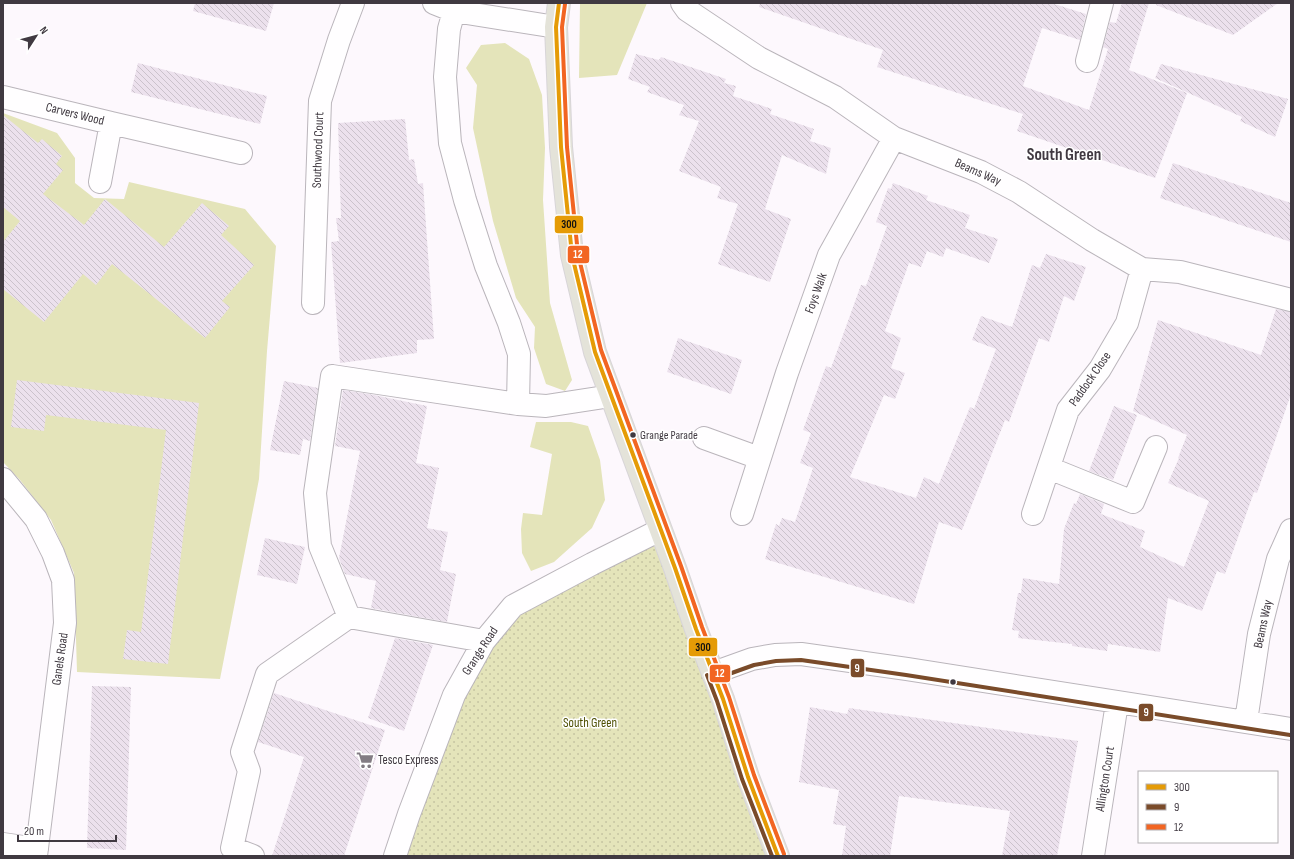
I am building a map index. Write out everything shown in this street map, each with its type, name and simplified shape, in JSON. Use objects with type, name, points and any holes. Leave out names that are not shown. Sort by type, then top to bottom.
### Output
[{"type":"main road","points":[[559,3],[556,27],[561,146],[572,255],[595,352],[723,699],[748,777],[778,856]]},
{"type":"street","name":"Southwood Court","points":[[313,303],[320,101],[339,40],[353,3]]},
{"type":"street","points":[[434,3],[454,11],[556,27]]},
{"type":"street","name":"Beams Way","points":[[682,3],[687,10],[759,58],[835,97],[894,138],[981,172],[1019,192],[1092,240],[1142,269],[1180,272],[1291,300]]},
{"type":"street","points":[[1087,61],[1102,3]]},
{"type":"street","points":[[454,11],[449,29],[445,77],[450,143],[465,200],[486,266],[509,323],[519,354],[518,404]]},
{"type":"street","name":"Carvers Wood","points":[[3,97],[111,123],[100,182]]},
{"type":"street","points":[[111,123],[241,153]]},
{"type":"street","name":"Foys Walk","points":[[742,514],[787,373],[829,255],[894,138]]},
{"type":"street","name":"Paddock Close","points":[[1034,514],[1068,410],[1100,369],[1127,323],[1142,269]]},
{"type":"street","points":[[349,617],[320,546],[315,494],[332,376],[518,404],[546,406],[611,396]]},
{"type":"street","points":[[704,438],[760,458]]},
{"type":"street","points":[[1049,468],[1133,502],[1156,447]]},
{"type":"street","name":"Ganels Road","points":[[3,478],[36,519],[54,553],[63,580],[65,622],[37,853]]},
{"type":"street","name":"Grange Road","points":[[395,856],[409,814],[454,694],[484,641],[513,606],[660,530]]},
{"type":"street","name":"Beams Way","points":[[1246,721],[1259,634],[1278,559],[1291,530]]},
{"type":"street","points":[[253,856],[232,848],[249,771],[242,752],[267,674],[349,617],[484,641]]},
{"type":"street","points":[[713,673],[752,659],[775,655],[800,654],[1024,687],[1117,703],[1246,721],[1291,729]]},
{"type":"street","name":"Allington Court","points":[[1093,856],[1117,703]]},
{"type":"street","points":[[3,844],[37,853]]},
{"type":"green space","points":[[580,3],[647,3],[617,75],[579,78]]},
{"type":"green space","points":[[505,43],[529,59],[542,95],[545,148],[543,200],[550,303],[572,380],[565,391],[546,384],[534,348],[535,327],[516,298],[493,221],[473,128],[477,85],[466,68],[481,45]]},
{"type":"green space","points":[[3,113],[57,133],[75,158],[75,183],[94,198],[124,199],[129,182],[245,209],[276,246],[267,351],[259,479],[220,679],[77,672],[74,573],[51,520],[20,480],[3,462]]},
{"type":"green space","points":[[536,422],[571,422],[588,426],[600,460],[605,500],[592,528],[554,562],[531,571],[522,553],[521,529],[523,513],[542,515],[552,454],[530,447]]},
{"type":"green space","name":"South Green","points":[[660,530],[778,856],[395,856],[444,720],[513,606]]},
{"type":"building","points":[[195,3],[274,3],[266,31],[193,11]]},
{"type":"building","points":[[760,3],[1051,3],[1086,14],[1080,40],[1042,28],[1023,86],[1089,110],[1108,49],[1103,47],[1110,22],[1116,23],[1122,3],[1149,3],[1129,70],[1187,93],[1155,178],[1017,131],[1023,114],[877,67],[883,50],[759,7]]},
{"type":"building","points":[[1157,3],[1278,3],[1233,35],[1156,5]]},
{"type":"building","points":[[636,54],[659,60],[661,57],[726,79],[724,83],[736,86],[733,96],[772,109],[770,114],[814,129],[810,141],[831,148],[826,174],[782,155],[765,209],[791,219],[770,282],[718,264],[738,204],[717,198],[721,187],[679,171],[699,121],[679,115],[684,105],[647,92],[650,87],[628,79]]},
{"type":"building","points":[[138,63],[267,96],[260,124],[131,92]]},
{"type":"building","points":[[1161,64],[1288,99],[1275,137],[1240,121],[1242,117],[1155,78]]},
{"type":"building","points":[[3,115],[38,143],[42,139],[62,156],[56,164],[63,170],[43,194],[84,225],[105,199],[164,247],[202,203],[229,226],[221,235],[254,265],[222,301],[230,307],[205,338],[112,264],[96,285],[83,274],[44,322],[3,289],[3,242],[20,221],[3,207]]},
{"type":"building","points":[[405,119],[409,160],[414,159],[418,184],[423,183],[434,339],[417,340],[417,353],[340,363],[331,242],[339,241],[336,218],[341,218],[338,123]]},
{"type":"building","points":[[1173,163],[1291,203],[1291,242],[1160,198]]},
{"type":"building","points":[[893,183],[928,196],[926,200],[970,215],[965,228],[998,239],[989,263],[946,248],[943,257],[927,251],[921,267],[909,263],[885,331],[901,338],[891,368],[905,373],[895,399],[884,395],[850,477],[916,498],[924,477],[939,484],[970,407],[974,409],[996,349],[972,340],[981,316],[1012,327],[1032,265],[1040,268],[1046,254],[1086,267],[1074,301],[1064,296],[1049,342],[1039,338],[1009,422],[1005,420],[962,530],[939,522],[914,604],[765,559],[776,524],[779,526],[782,518],[795,522],[813,468],[800,463],[811,433],[803,430],[826,366],[831,368],[861,285],[866,286],[887,226],[876,222],[888,188],[891,189]]},
{"type":"building","points":[[1276,309],[1291,312],[1291,394],[1257,493],[1254,492],[1225,574],[1217,571],[1202,611],[1168,598],[1160,652],[1108,644],[1107,651],[1072,646],[1072,644],[1018,638],[1019,631],[1012,630],[1018,593],[1021,593],[1023,578],[1059,584],[1064,529],[1074,503],[1076,504],[1080,494],[1104,504],[1101,514],[1145,531],[1140,547],[1184,567],[1209,501],[1168,483],[1187,435],[1133,411],[1158,320],[1261,355]]},
{"type":"building","points":[[678,338],[742,360],[731,394],[667,372]]},
{"type":"building","points":[[17,380],[199,403],[168,664],[123,659],[127,630],[141,632],[166,430],[46,415],[44,431],[11,427]]},
{"type":"building","points":[[284,381],[318,388],[310,441],[303,439],[300,455],[270,450]]},
{"type":"building","points":[[343,390],[427,406],[416,463],[439,468],[427,528],[448,532],[440,570],[456,574],[447,622],[371,608],[376,581],[345,574],[339,558],[360,451],[335,446]]},
{"type":"building","points":[[1114,406],[1137,415],[1113,480],[1089,471]]},
{"type":"building","points":[[265,538],[305,547],[297,584],[257,575]]},
{"type":"building","points":[[395,638],[433,645],[404,731],[368,718]]},
{"type":"building","points":[[92,686],[131,687],[126,850],[87,848]]},
{"type":"building","points":[[274,693],[385,730],[344,856],[272,856],[304,757],[258,742]]},
{"type":"building","points":[[810,707],[847,714],[849,708],[1078,741],[1057,856],[1002,856],[1010,811],[899,796],[890,856],[842,856],[846,826],[833,824],[839,790],[799,782]]},
{"type":"transit line","name":"300","points":[[559,3],[556,27],[561,147],[572,255],[595,352],[723,699],[748,777],[778,856]]},
{"type":"transit line","name":"12","points":[[565,4],[562,27],[567,147],[578,254],[601,350],[729,697],[754,775],[784,854]]},
{"type":"transit line","name":"9","points":[[715,679],[754,665],[776,661],[801,660],[1290,735]]},
{"type":"transit line","name":"9","points":[[707,675],[742,779],[772,856]]},
{"type":"place","name":"Grange Parade","points":[[633,435]]},
{"type":"place","name":"Tesco Express","points":[[365,760]]},
{"type":"district","name":"South Green","points":[[1064,155]]}]
